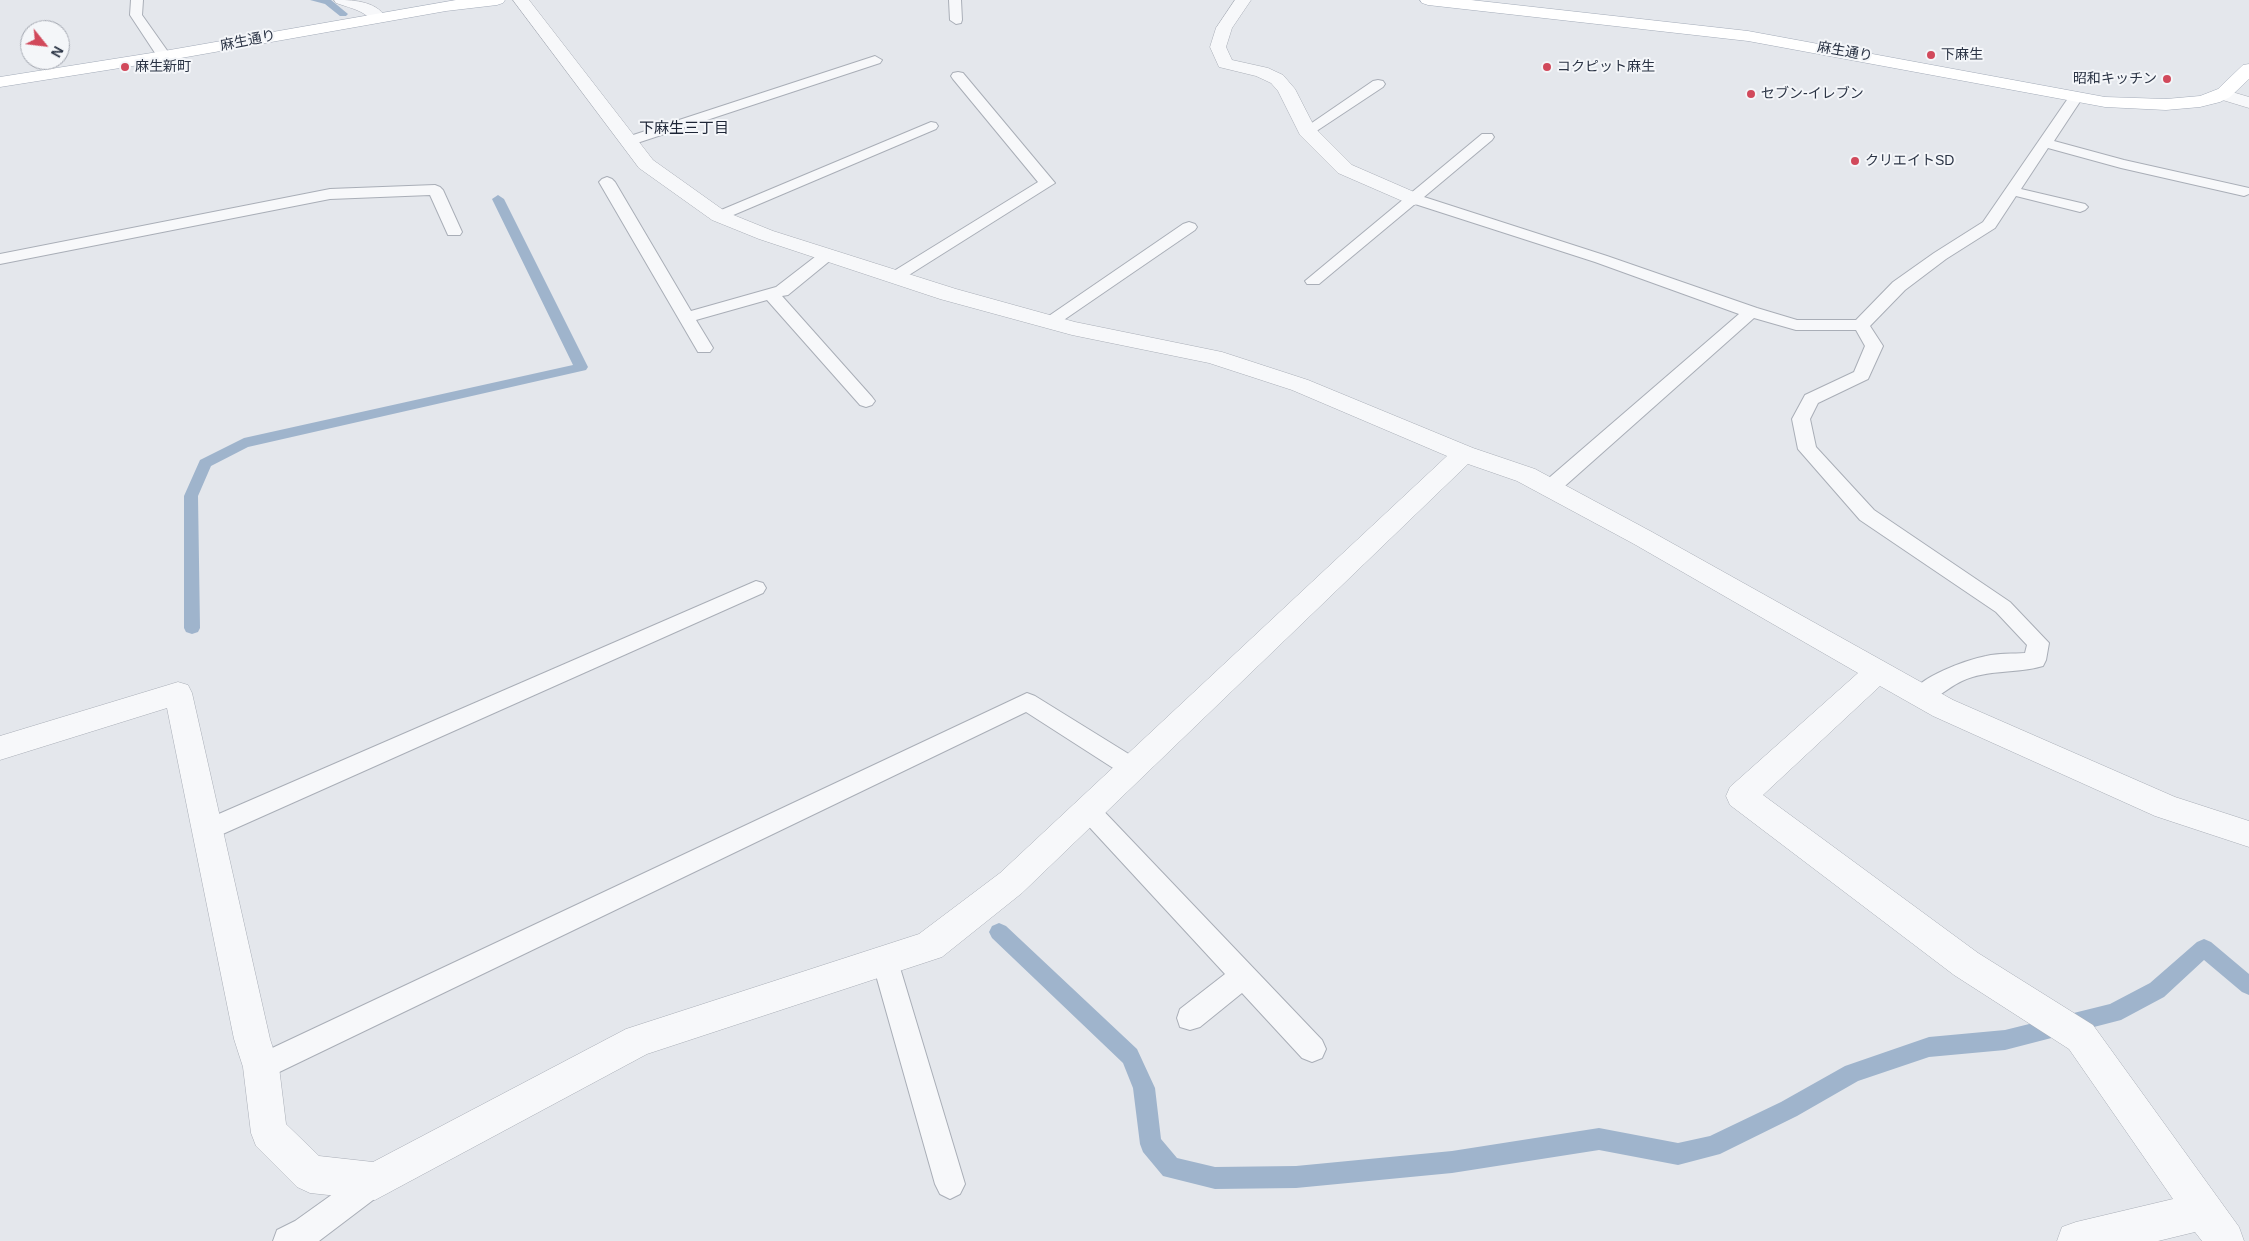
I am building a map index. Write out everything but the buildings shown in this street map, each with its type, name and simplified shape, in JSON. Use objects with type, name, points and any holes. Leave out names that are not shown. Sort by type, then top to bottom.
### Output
[{"type":"main road","name":"麻生通り","points":[[0,82],[164,56],[378,17],[497,0]]},
{"type":"main road","name":"麻生通り","points":[[1428,0],[1748,36],[2076,97],[2147,104],[2204,101],[2222,94],[2249,69]]},
{"type":"street","points":[[342,0],[367,9],[378,17]]},
{"type":"street","points":[[521,0],[646,164],[720,216],[766,235],[826,256],[1049,322],[1214,357],[1300,385],[1464,454],[1526,475],[1943,708],[2166,807],[2249,834]]},
{"type":"street","points":[[1243,0],[1224,28],[1218,47],[1225,63],[1262,72],[1277,79],[1286,89],[1307,131],[1345,169],[1414,200]]},
{"type":"street","points":[[2222,94],[2249,103]]},
{"type":"street","points":[[0,748],[178,692],[252,1039],[261,1067],[269,1133],[310,1174],[375,1181],[638,1041],[930,946],[1011,883],[1464,454]]},
{"type":"street","points":[[1878,671],[1740,796],[1966,964],[2081,1037],[2225,1241]]},
{"type":"street","points":[[2076,1241],[2203,1211]]},
{"type":"lane","points":[[137,0],[136,15],[164,56]]},
{"type":"lane","points":[[956,0],[956,20]]},
{"type":"lane","points":[[629,141],[875,60]]},
{"type":"lane","points":[[894,277],[1047,182],[958,76]]},
{"type":"lane","points":[[1307,131],[1378,84]]},
{"type":"lane","points":[[1414,200],[1601,260],[1751,312],[1796,325],[1860,325],[1899,286],[1940,256],[1989,226],[2076,97]]},
{"type":"lane","points":[[720,216],[931,126]]},
{"type":"lane","points":[[1312,281],[1414,200],[1487,137]]},
{"type":"lane","points":[[2046,143],[2121,164],[2244,191]]},
{"type":"lane","points":[[607,182],[704,348]]},
{"type":"lane","points":[[0,259],[330,194],[435,190],[454,232]]},
{"type":"lane","points":[[2012,191],[2080,207]]},
{"type":"lane","points":[[1049,322],[1190,227]]},
{"type":"lane","points":[[687,317],[782,291],[826,256]]},
{"type":"lane","points":[[772,294],[866,401]]},
{"type":"lane","points":[[1550,488],[1751,312]]},
{"type":"lane","points":[[1860,325],[1874,346],[1862,375],[1811,399],[1801,418],[1806,449],[1867,515],[2003,607],[2038,643],[2036,660],[1986,664],[1954,675],[1920,695]]},
{"type":"lane","points":[[207,830],[756,588]]},
{"type":"lane","points":[[261,1067],[1027,702],[1132,768]]},
{"type":"lane","points":[[1088,810],[1312,1049]]},
{"type":"lane","points":[[885,961],[950,1184]]},
{"type":"lane","points":[[1190,1018],[1243,976]]},
{"type":"lane","points":[[288,1241],[306,1232],[375,1181]]},
{"type":"waterway","points":[[315,0],[328,2],[343,14]]},
{"type":"waterway","points":[[192,628],[191,496],[205,463],[244,443],[581,367],[498,199]]},
{"type":"waterway","points":[[999,932],[1130,1056],[1144,1088],[1151,1144],[1171,1168],[1215,1178],[1296,1177],[1452,1162],[1599,1139],[1678,1154],[1712,1146],[1789,1109],[1852,1073],[1929,1047],[2005,1040],[2114,1013],[2157,990],[2204,948],[2249,986]]},
{"type":"place","name":"下麻生","points":[[1931,55]]},
{"type":"place","name":"麻生新町","points":[[125,67]]},
{"type":"place","name":"コクピット麻生","points":[[1547,67]]},
{"type":"place","name":"昭和キッチン","points":[[2167,79]]},
{"type":"place","name":"セブン-イレブン","points":[[1751,94]]},
{"type":"place","name":"クリエイトSD","points":[[1855,161]]},
{"type":"district","name":"下麻生三丁目","points":[[684,129]]}]
